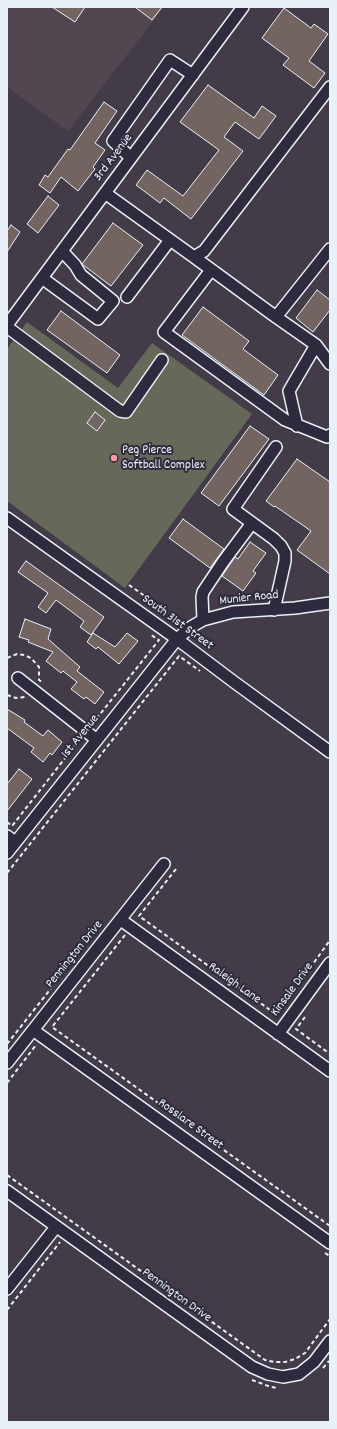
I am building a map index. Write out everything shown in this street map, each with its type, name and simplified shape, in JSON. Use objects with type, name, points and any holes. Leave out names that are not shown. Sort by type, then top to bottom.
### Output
[{"type":"street","name":"3rd Avenue","points":[[7,326],[243,7]]},
{"type":"street","points":[[131,158],[113,141],[170,60],[193,75]]},
{"type":"street","points":[[194,257],[204,251],[330,87]]},
{"type":"street","points":[[105,193],[316,345],[330,364]]},
{"type":"street","points":[[127,297],[170,240]]},
{"type":"street","points":[[276,317],[330,249]]},
{"type":"street","points":[[42,278],[98,319],[113,301],[81,275],[75,265],[62,251]]},
{"type":"street","points":[[211,270],[164,332],[285,420],[327,437],[330,435]]},
{"type":"street","points":[[7,326],[120,411],[126,412],[162,360]]},
{"type":"street","points":[[297,426],[290,391],[316,345]]},
{"type":"street","points":[[274,610],[285,561],[285,553],[274,539],[233,509],[276,447]]},
{"type":"street","name":"South 31st Street","points":[[7,518],[177,639],[330,752]]},
{"type":"street","points":[[203,620],[202,598],[204,592],[222,562],[252,523]]},
{"type":"street","name":"Munier Road","points":[[177,639],[203,620],[233,612],[274,610],[330,603]]},
{"type":"street","name":"1st Avenue","points":[[7,853],[11,839],[97,740],[177,639]]},
{"type":"street","points":[[18,678],[97,740]]},
{"type":"street","name":"Pennington Drive","points":[[7,1063],[164,864]]},
{"type":"street","name":"Raleigh Lane","points":[[121,920],[330,1071]]},
{"type":"street","name":"Kinsale Drive","points":[[278,1034],[330,963]]},
{"type":"street","name":"Rosslare Street","points":[[33,1030],[330,1243]]},
{"type":"street","name":"Pennington Drive","points":[[7,1191],[252,1367],[268,1374],[283,1377],[299,1374],[314,1362],[330,1341]]},
{"type":"street","points":[[7,1289],[56,1226]]},
{"type":"path","points":[[129,585],[168,612]]},
{"type":"path","points":[[87,718],[93,723],[159,640]]},
{"type":"path","points":[[7,658],[17,654],[31,658],[39,667],[39,680],[45,685]]},
{"type":"path","points":[[7,872],[179,656],[204,674]]},
{"type":"path","points":[[7,696],[16,698],[28,697]]},
{"type":"path","points":[[7,822],[12,826],[80,739],[74,734]]},
{"type":"path","points":[[176,869],[139,916],[277,1015],[330,940]]},
{"type":"path","points":[[124,935],[52,1027],[330,1226]]},
{"type":"path","points":[[7,1044],[85,946]]},
{"type":"path","points":[[309,1011],[296,1029],[330,1054]]},
{"type":"path","points":[[7,1083],[36,1045]]},
{"type":"path","points":[[7,1175],[265,1360],[274,1362],[295,1360],[305,1353],[330,1319]]},
{"type":"path","points":[[7,1310],[60,1242],[65,1246]]},
{"type":"path","points":[[320,1372],[330,1360]]},
{"type":"path","points":[[248,1378],[265,1385],[280,1388]]},
{"type":"shaded area","points":[[7,7],[164,7],[68,131],[7,87]]},
{"type":"green space","name":"Peg Pierce Softball Complex","points":[[27,322],[118,388],[152,343],[252,414],[125,588],[7,501],[7,349]]},
{"type":"building","points":[[52,7],[85,7],[75,22]]},
{"type":"building","points":[[135,7],[162,7],[152,20]]},
{"type":"building","points":[[284,8],[311,28],[314,24],[328,34],[309,61],[325,73],[314,88],[283,65],[289,58],[262,38]]},
{"type":"building","points":[[208,85],[254,118],[262,106],[276,116],[259,139],[235,122],[224,137],[243,151],[191,219],[164,198],[160,203],[136,185],[147,170],[183,196],[219,150],[180,122]]},
{"type":"building","points":[[104,102],[117,111],[95,143],[105,150],[93,167],[95,169],[78,191],[61,177],[50,193],[39,185],[45,175],[48,177],[68,149],[70,150]]},
{"type":"building","points":[[48,196],[59,205],[38,233],[27,224]]},
{"type":"building","points":[[113,223],[143,245],[111,286],[82,264]]},
{"type":"building","points":[[11,225],[20,232],[7,252],[7,231]]},
{"type":"building","points":[[317,290],[330,300],[330,310],[313,332],[296,318]]},
{"type":"building","points":[[203,307],[249,341],[243,349],[278,375],[264,395],[182,335]]},
{"type":"building","points":[[61,311],[120,355],[107,373],[47,330]]},
{"type":"building","points":[[95,412],[105,420],[97,431],[87,423]]},
{"type":"building","points":[[250,426],[269,439],[219,506],[201,493]]},
{"type":"building","points":[[297,459],[330,482],[330,574],[297,550],[311,531],[266,501]]},
{"type":"building","points":[[183,519],[224,549],[210,568],[169,538]]},
{"type":"building","points":[[250,542],[266,553],[253,571],[256,573],[243,591],[222,576],[235,557],[238,559]]},
{"type":"building","points":[[26,561],[104,617],[91,635],[80,627],[84,621],[56,600],[46,613],[38,607],[48,593],[18,572]]},
{"type":"building","points":[[25,619],[51,629],[48,639],[80,667],[77,671],[104,692],[95,704],[86,697],[84,699],[71,689],[77,682],[63,671],[61,673],[46,661],[53,652],[28,642],[29,640],[19,637]]},
{"type":"building","points":[[93,633],[115,647],[127,633],[138,641],[119,664],[98,647],[96,649],[87,642]]},
{"type":"building","points":[[7,709],[25,720],[24,722],[43,736],[48,730],[62,742],[52,755],[50,753],[43,762],[31,752],[34,748],[7,728]]},
{"type":"building","points":[[19,769],[32,779],[7,811],[7,784]]},
{"type":"place","name":"Peg Pierce Softball Complex","points":[[114,458]]}]
